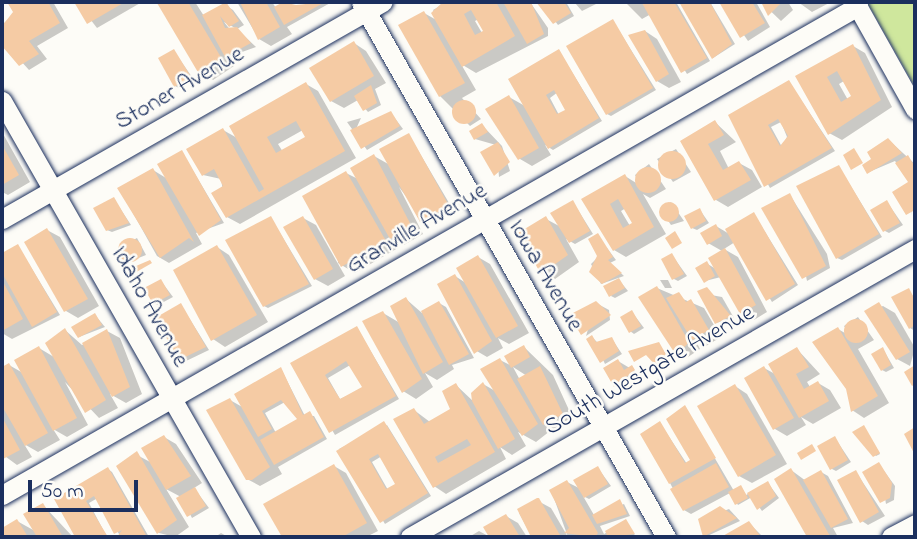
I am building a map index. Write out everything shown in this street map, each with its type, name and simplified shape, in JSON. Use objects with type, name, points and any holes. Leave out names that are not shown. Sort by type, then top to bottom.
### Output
[{"type":"street","points":[[856,4],[915,109]]},
{"type":"street","name":"Granville Avenue","points":[[2,495],[856,4]]},
{"type":"street","name":"Iowa Avenue","points":[[369,5],[484,219],[666,537]]},
{"type":"street","name":"Stoner Avenue","points":[[2,219],[369,5]]},
{"type":"street","name":"Idaho Avenue","points":[[2,101],[251,537]]},
{"type":"street","name":"South Westgate Avenue","points":[[410,537],[915,249]]},
{"type":"street","points":[[891,537],[915,524]]},
{"type":"green space","points":[[867,2],[915,2],[915,87]]},
{"type":"building","points":[[7,2],[48,2],[60,23],[29,41],[39,54],[19,66],[2,46],[2,26],[13,12]]},
{"type":"building","points":[[74,2],[125,2],[87,24]]},
{"type":"building","points":[[188,2],[222,59],[199,74],[157,3]]},
{"type":"building","points":[[226,2],[239,21],[229,27],[220,16],[225,28],[237,27],[251,43],[225,57],[202,15]]},
{"type":"building","points":[[240,2],[266,2],[280,27],[258,40]]},
{"type":"building","points":[[283,2],[296,5],[325,2],[284,25],[274,7]]},
{"type":"building","points":[[443,2],[496,2],[515,36],[462,67],[431,13]],"holes":[[[471,10],[483,31],[475,35],[464,14]]]},
{"type":"building","points":[[503,2],[531,2],[544,34],[527,44]]},
{"type":"building","points":[[536,2],[564,2],[571,13],[553,24]]},
{"type":"building","points":[[674,2],[707,58],[681,73],[642,3]]},
{"type":"building","points":[[679,2],[710,2],[732,44],[712,59]]},
{"type":"building","points":[[719,2],[752,2],[765,23],[740,38]]},
{"type":"building","points":[[761,2],[782,2],[768,16]]},
{"type":"building","points":[[424,11],[465,83],[439,97],[398,25]]},
{"type":"building","points":[[613,19],[653,88],[606,115],[566,46]]},
{"type":"building","points":[[645,30],[669,74],[656,82],[628,35]]},
{"type":"building","points":[[354,41],[374,76],[330,102],[309,68]]},
{"type":"building","points":[[853,44],[881,100],[828,135],[795,76]],"holes":[[[837,71],[851,96],[841,102],[827,77]]]},
{"type":"building","points":[[174,49],[191,77],[174,87],[158,58]]},
{"type":"building","points":[[559,49],[599,118],[548,149],[508,79]],"holes":[[[554,90],[565,110],[557,114],[546,95]]]},
{"type":"building","points":[[789,80],[832,148],[764,187],[728,115]],"holes":[[[778,119],[788,136],[780,146],[768,125]]]},
{"type":"building","points":[[306,82],[345,151],[226,218],[211,193],[223,186],[214,169],[202,176],[186,149],[223,128],[259,192],[264,189],[229,126]],"holes":[[[296,121],[305,137],[276,153],[267,137]]]},
{"type":"building","points":[[371,85],[377,103],[363,111],[354,96]]},
{"type":"building","points":[[509,95],[539,148],[518,160],[485,109]]},
{"type":"building","points":[[464,100],[473,103],[476,112],[473,121],[464,124],[455,121],[452,112],[455,103]]},
{"type":"building","points":[[391,111],[400,126],[361,149],[350,130]]},
{"type":"building","points":[[715,120],[724,135],[708,144],[723,170],[739,161],[751,180],[714,201],[680,141]]},
{"type":"building","points":[[482,123],[488,132],[474,140],[469,131]]},
{"type":"building","points":[[409,133],[449,206],[420,222],[379,149]]},
{"type":"building","points":[[888,138],[902,153],[867,174],[862,165],[871,159],[867,152]]},
{"type":"building","points":[[498,142],[510,162],[494,176],[480,152]]},
{"type":"building","points":[[2,145],[19,175],[2,185]]},
{"type":"building","points":[[854,148],[863,163],[851,170],[843,155]]},
{"type":"building","points":[[182,150],[221,220],[199,236],[157,164]]},
{"type":"building","points":[[672,151],[682,155],[686,165],[682,175],[672,179],[662,175],[658,165],[662,155]]},
{"type":"building","points":[[374,154],[412,227],[390,239],[350,168]]},
{"type":"building","points":[[908,155],[915,167],[915,210],[906,215],[892,192],[908,182],[895,163]]},
{"type":"building","points":[[839,165],[879,234],[836,259],[796,186]]},
{"type":"building","points":[[648,167],[657,171],[661,180],[657,189],[648,193],[639,189],[635,180],[639,171]]},
{"type":"building","points":[[153,168],[194,242],[189,238],[160,258],[117,188]]},
{"type":"building","points":[[346,171],[386,241],[341,267],[302,196]]},
{"type":"building","points":[[625,174],[654,227],[613,251],[581,199]],"holes":[[[618,199],[632,223],[623,228],[610,204]]]},
{"type":"building","points":[[790,193],[826,266],[802,279],[761,208]]},
{"type":"building","points":[[114,197],[129,223],[106,231],[93,208]]},
{"type":"building","points":[[573,200],[590,231],[569,243],[550,213]]},
{"type":"building","points":[[887,200],[900,223],[883,232],[870,210]]},
{"type":"building","points":[[669,202],[676,205],[679,212],[676,219],[669,222],[662,219],[659,212],[662,205]]},
{"type":"building","points":[[700,208],[706,221],[691,229],[684,216]]},
{"type":"building","points":[[754,212],[795,284],[766,301],[725,229]]},
{"type":"building","points":[[271,216],[309,284],[263,307],[225,240]]},
{"type":"building","points":[[303,216],[333,269],[314,280],[283,227]]},
{"type":"building","points":[[546,216],[568,255],[541,274],[530,255],[535,252],[518,233]]},
{"type":"building","points":[[716,224],[722,236],[707,245],[700,233]]},
{"type":"building","points":[[47,228],[88,299],[64,312],[24,242]]},
{"type":"building","points":[[675,231],[682,243],[672,249],[665,238]]},
{"type":"building","points":[[598,233],[613,257],[608,260],[622,273],[602,284],[589,272],[597,256],[588,239]]},
{"type":"building","points":[[130,238],[139,241],[142,250],[139,259],[130,262],[121,259],[118,250],[121,241]]},
{"type":"building","points":[[18,244],[57,312],[32,327],[2,273],[2,253]]},
{"type":"building","points":[[217,245],[257,315],[211,341],[173,270]]},
{"type":"building","points":[[725,248],[756,305],[740,314],[708,258]]},
{"type":"building","points":[[672,253],[684,274],[672,280],[661,259]]},
{"type":"building","points":[[478,255],[518,326],[496,338],[456,268]]},
{"type":"building","points":[[150,260],[152,263],[126,278],[122,272]]},
{"type":"building","points":[[707,261],[715,276],[704,283],[695,268]]},
{"type":"building","points":[[455,274],[492,341],[474,354],[437,284]]},
{"type":"building","points":[[619,278],[625,288],[609,297],[603,286]]},
{"type":"building","points":[[161,279],[170,295],[153,304],[144,288]]},
{"type":"building","points":[[2,280],[23,319],[2,331]]},
{"type":"building","points":[[657,286],[689,342],[681,351],[674,352],[638,297]]},
{"type":"building","points":[[707,287],[731,316],[715,324],[697,291]]},
{"type":"building","points":[[909,288],[915,300],[915,325],[909,329],[891,297]]},
{"type":"building","points":[[679,292],[686,302],[691,299],[709,330],[692,340],[666,298]]},
{"type":"building","points":[[406,297],[443,362],[423,374],[390,306]]},
{"type":"building","points":[[439,301],[469,354],[449,365],[421,311]]},
{"type":"building","points":[[596,301],[611,315],[581,335],[569,315]]},
{"type":"building","points":[[879,302],[910,352],[896,360],[864,311]]},
{"type":"building","points":[[181,303],[206,347],[179,360],[155,318]]},
{"type":"building","points":[[632,310],[641,326],[629,333],[620,317]]},
{"type":"building","points":[[383,311],[422,379],[402,393],[362,321]]},
{"type":"building","points":[[95,313],[102,325],[78,338],[71,327]]},
{"type":"building","points":[[856,319],[865,322],[868,331],[865,340],[856,343],[847,340],[844,331],[847,322]]},
{"type":"building","points":[[357,326],[396,396],[329,433],[290,363]],"holes":[[[346,361],[362,387],[340,399],[325,375]]]},
{"type":"building","points":[[838,327],[878,396],[851,412],[846,389],[812,342]]},
{"type":"building","points":[[65,328],[106,400],[85,413],[45,343]]},
{"type":"building","points":[[107,329],[130,387],[112,397],[82,343]]},
{"type":"building","points":[[592,335],[596,342],[612,337],[619,351],[600,363],[586,339]]},
{"type":"building","points":[[659,342],[667,356],[658,368],[646,355],[634,362],[628,351]]},
{"type":"building","points":[[524,345],[530,357],[511,368],[504,356]]},
{"type":"building","points":[[39,346],[77,418],[53,431],[14,360]]},
{"type":"building","points":[[797,347],[809,367],[796,374],[804,389],[818,381],[829,401],[799,418],[768,364]]},
{"type":"building","points":[[883,347],[891,365],[881,371],[871,354]]},
{"type":"building","points":[[500,358],[538,424],[522,436],[480,369]]},
{"type":"building","points":[[618,359],[624,370],[632,365],[635,370],[614,387],[603,368]]},
{"type":"building","points":[[9,363],[48,433],[25,446],[2,406],[2,367]]},
{"type":"building","points":[[915,365],[915,384],[912,386],[904,372]]},
{"type":"building","points":[[540,366],[563,414],[543,425],[517,379]]},
{"type":"building","points":[[764,366],[794,418],[773,430],[744,378]]},
{"type":"building","points":[[281,367],[303,415],[310,411],[324,437],[274,465],[260,440],[297,419],[281,400],[262,411],[272,429],[258,437],[234,394]]},
{"type":"building","points":[[483,382],[515,439],[498,449],[472,401],[471,393]]},
{"type":"building","points":[[456,383],[495,452],[433,488],[393,419],[414,408],[424,424],[450,409],[442,391]],"holes":[[[467,439],[471,445],[438,463],[435,457]]]},
{"type":"building","points":[[735,384],[776,455],[738,477],[697,406]]},
{"type":"building","points":[[230,398],[270,467],[252,480],[246,480],[206,410]]},
{"type":"building","points":[[685,405],[716,458],[669,484],[640,434],[660,421],[685,463],[690,460],[666,419]]},
{"type":"building","points":[[2,417],[20,450],[3,459],[2,457]]},
{"type":"building","points":[[384,421],[428,493],[380,523],[336,451]],"holes":[[[378,454],[395,484],[386,489],[369,459]]]},
{"type":"building","points":[[864,425],[880,453],[873,457],[852,432]]},
{"type":"building","points":[[915,427],[915,455],[904,434]]},
{"type":"building","points":[[164,435],[191,476],[166,490],[141,448]]},
{"type":"building","points":[[835,436],[848,460],[830,470],[817,446]]},
{"type":"building","points":[[812,444],[816,451],[801,460],[797,453]]},
{"type":"building","points":[[137,451],[177,520],[157,534],[116,466]]},
{"type":"building","points":[[879,462],[892,483],[890,498],[880,503],[862,472]]},
{"type":"building","points":[[716,463],[729,487],[683,511],[670,489]]},
{"type":"building","points":[[334,464],[367,523],[342,537],[282,537],[263,504]]},
{"type":"building","points":[[598,466],[608,484],[584,498],[573,480]]},
{"type":"building","points":[[108,467],[147,537],[117,537],[122,530],[114,534],[94,496],[86,501],[108,537],[75,537],[54,499]]},
{"type":"building","points":[[791,468],[830,536],[807,537],[774,479]]},
{"type":"building","points":[[821,470],[848,519],[831,528],[803,480]]},
{"type":"building","points":[[856,470],[879,512],[860,523],[837,480]]},
{"type":"building","points":[[567,480],[598,533],[595,537],[564,533],[569,528],[549,490]]},
{"type":"building","points":[[768,481],[776,496],[757,510],[747,493]]},
{"type":"building","points":[[741,485],[748,498],[735,505],[728,492]]},
{"type":"building","points":[[195,487],[206,506],[187,517],[176,498]]},
{"type":"building","points":[[537,498],[561,537],[531,537],[517,509]]},
{"type":"building","points":[[620,499],[627,514],[597,524],[592,515]]},
{"type":"building","points":[[43,503],[63,537],[37,537],[23,514]]},
{"type":"building","points":[[720,506],[737,518],[703,537],[698,519]]},
{"type":"building","points":[[506,514],[520,537],[489,537],[483,527]]},
{"type":"building","points":[[17,519],[28,537],[2,537],[2,528]]},
{"type":"building","points":[[626,519],[635,534],[608,537],[605,531]]},
{"type":"building","points":[[749,521],[761,537],[721,537]]}]
